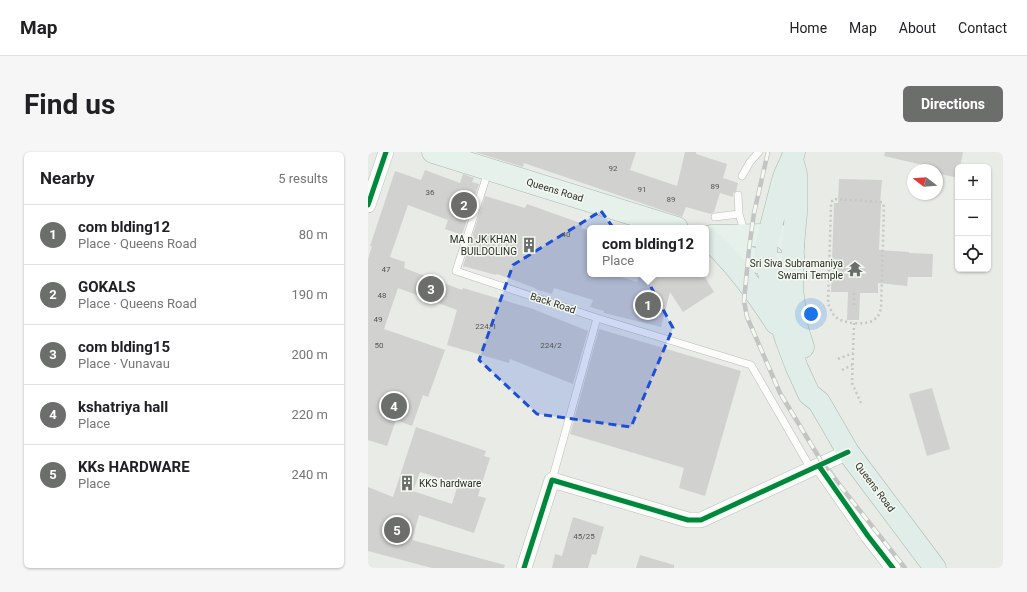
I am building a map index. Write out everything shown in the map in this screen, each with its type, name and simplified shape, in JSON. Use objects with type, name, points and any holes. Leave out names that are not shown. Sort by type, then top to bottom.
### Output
[{"type":"highway","name":"Queens Road","points":[[794,156],[783,180],[766,252],[767,264],[778,312],[786,338],[797,368],[809,394],[819,402],[848,452],[935,568]]},
{"type":"highway","name":"Queens Road","points":[[794,156],[796,174],[796,213],[792,289],[797,328],[819,393],[819,402]]},
{"type":"highway","points":[[709,240],[737,268],[786,338]]},
{"type":"main road","name":"Queens Road","points":[[433,152],[667,225]]},
{"type":"main road","points":[[709,237],[780,236],[786,239],[793,252],[790,262],[786,264],[767,264],[758,262],[709,238]]},
{"type":"street","points":[[368,205],[386,152]]},
{"type":"street","points":[[524,568],[552,480],[688,520],[700,520],[848,452]]},
{"type":"street","points":[[815,468],[893,568]]},
{"type":"lane","points":[[742,176],[758,152]]},
{"type":"lane","name":"Back Road","points":[[489,170],[456,271],[597,318],[751,364],[815,468]]},
{"type":"lane","points":[[738,195],[739,214],[746,236]]},
{"type":"lane","points":[[715,217],[739,214]]},
{"type":"lane","points":[[552,480],[597,318]]},
{"type":"path","points":[[835,199],[880,202],[883,203],[884,208],[881,308],[879,315],[874,320],[866,323],[854,323],[847,323],[836,318],[828,304],[831,206],[832,201],[835,199]]},
{"type":"path","points":[[854,293],[854,306]]},
{"type":"path","points":[[854,323],[852,383],[860,403]]},
{"type":"path","points":[[838,359],[853,352]]},
{"type":"path","points":[[842,370],[853,364]]},
{"type":"highlighted area","points":[[601,211],[636,259],[673,328],[631,427],[537,414],[479,360],[513,265]]},
{"type":"building","points":[[475,152],[636,152],[630,170],[677,186],[685,152],[696,152],[696,154],[727,164],[723,178],[738,183],[736,191],[733,193],[733,197],[720,193],[714,212],[711,214],[686,207],[682,217],[524,163],[523,167]]},
{"type":"building","points":[[885,152],[963,152],[961,164],[955,164],[955,177],[943,174],[943,164],[918,164],[884,156]]},
{"type":"building","points":[[425,170],[460,183],[463,174],[474,178],[472,182],[479,184],[462,235],[445,229],[448,220],[408,205],[390,257],[405,262],[404,268],[462,290],[463,288],[533,309],[588,331],[573,384],[510,359],[509,363],[447,345],[457,310],[398,288],[384,329],[445,350],[428,397],[423,395],[412,426],[396,420],[387,446],[368,440],[368,259],[372,246],[370,246],[395,171],[421,180]]},
{"type":"building","points":[[839,179],[882,180],[879,250],[933,254],[932,277],[908,277],[907,286],[878,283],[878,293],[860,293],[859,320],[847,320],[848,292],[831,292],[834,203],[838,203]]},
{"type":"building","points":[[485,196],[525,208],[527,204],[583,224],[581,228],[587,230],[587,277],[621,277],[637,282],[639,277],[705,277],[714,292],[683,312],[670,292],[661,327],[604,313],[604,311],[590,307],[593,300],[554,288],[552,294],[497,274],[496,275],[463,266]]},
{"type":"building","points":[[599,329],[741,371],[705,496],[679,488],[684,468],[570,434]]},
{"type":"building","points":[[932,388],[950,449],[927,456],[909,394]]},
{"type":"building","points":[[416,427],[486,451],[484,456],[490,458],[478,496],[486,498],[474,533],[419,515],[412,540],[505,565],[504,568],[432,568],[368,551],[368,487],[393,497]],"holes":[[[420,472],[458,484],[452,504],[413,491]]]},
{"type":"building","points":[[573,517],[604,527],[596,555],[592,554],[588,568],[552,568],[555,554],[562,556]]},
{"type":"building","points":[[640,555],[674,565],[674,568],[636,568]]},
{"type":"railway","points":[[768,152],[754,213],[749,249],[744,301],[747,317],[780,393],[823,464],[905,568]]},
{"type":"cycle path","points":[[368,205],[386,152]]},
{"type":"cycle path","points":[[524,568],[552,480],[688,520],[701,520],[848,452]]},
{"type":"cycle path","points":[[819,466],[868,536],[893,568]]},
{"type":"place","name":"GOKALS","points":[[464,205]]},
{"type":"place","name":"MA n JK KHAN BUILDOLING","points":[[529,245]]},
{"type":"place","name":"Sri Siva Subramaniya Swami Temple","points":[[855,269]]},
{"type":"place","name":"com blding15","points":[[431,289]]},
{"type":"place","name":"com blding12","points":[[648,305]]},
{"type":"place","name":"kshatriya hall","points":[[394,406]]},
{"type":"place","name":"KKS hardware","points":[[407,483]]},
{"type":"place","name":"KKs HARDWARE","points":[[397,530]]}]
